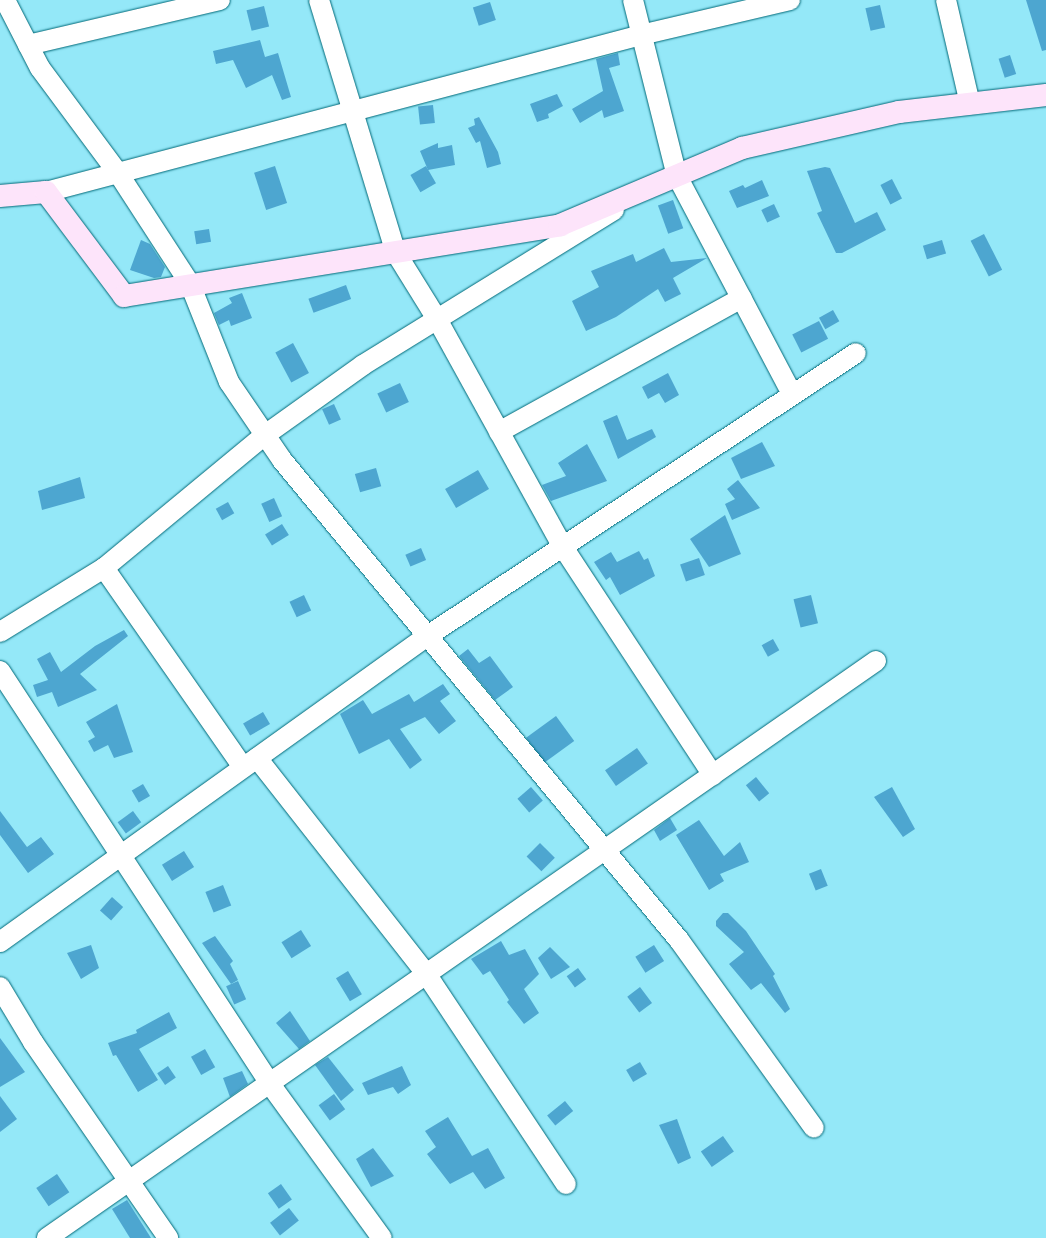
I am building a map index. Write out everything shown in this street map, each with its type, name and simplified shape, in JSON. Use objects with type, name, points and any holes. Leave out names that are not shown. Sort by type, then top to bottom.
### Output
[{"type":"street","points":[[5,0],[40,68],[118,173],[190,284],[228,382],[265,435],[426,637],[679,940],[814,1128]]},
{"type":"street","points":[[28,46],[220,0]]},
{"type":"street","points":[[319,0],[351,112],[396,253],[438,319],[563,547],[713,775]]},
{"type":"street","points":[[633,0],[677,176],[792,394]]},
{"type":"street","points":[[0,196],[46,192],[641,35],[790,0]]},
{"type":"street","points":[[946,0],[970,104]]},
{"type":"street","points":[[46,192],[124,296],[190,284],[396,253],[560,225],[742,148],[899,112],[1046,95]]},
{"type":"street","points":[[0,632],[104,568],[265,435],[363,365],[649,188]]},
{"type":"street","points":[[499,432],[742,298]]},
{"type":"street","points":[[0,942],[426,637],[856,353]]},
{"type":"street","points":[[104,568],[250,762],[427,975],[566,1184]]},
{"type":"street","points":[[47,1238],[129,1184],[876,661]]},
{"type":"street","points":[[0,671],[270,1084],[382,1238]]},
{"type":"street","points":[[0,987],[33,1042],[129,1184],[168,1238]]},
{"type":"building","points":[[1026,0],[1046,0],[1046,50],[1042,51]]},
{"type":"building","points":[[490,2],[496,20],[479,26],[473,8]]},
{"type":"building","points":[[880,5],[885,27],[871,31],[865,8]]},
{"type":"building","points":[[264,6],[269,26],[252,31],[247,10]]},
{"type":"building","points":[[260,40],[265,57],[278,53],[291,97],[282,100],[272,75],[246,88],[233,60],[216,64],[213,51]]},
{"type":"building","points":[[618,53],[620,65],[609,68],[624,111],[604,118],[602,110],[580,123],[572,109],[603,91],[596,59]]},
{"type":"building","points":[[1010,55],[1016,74],[1005,78],[999,59]]},
{"type":"building","points":[[557,94],[563,106],[548,114],[549,118],[537,122],[530,104]]},
{"type":"building","points":[[433,105],[435,123],[420,124],[418,107]]},
{"type":"building","points":[[479,117],[498,152],[501,164],[487,168],[480,141],[476,143],[468,128],[475,125],[474,119]]},
{"type":"building","points":[[438,143],[438,148],[452,145],[455,165],[428,170],[420,151]]},
{"type":"building","points":[[275,166],[287,203],[266,210],[254,173]]},
{"type":"building","points":[[426,166],[436,183],[420,192],[410,175]]},
{"type":"building","points":[[825,167],[830,168],[855,223],[877,212],[886,230],[842,253],[836,253],[817,213],[822,211],[807,171]]},
{"type":"building","points":[[892,179],[902,199],[890,205],[880,185]]},
{"type":"building","points":[[762,180],[769,196],[737,208],[729,191],[743,185],[745,188]]},
{"type":"building","points":[[673,200],[683,228],[668,234],[658,205]]},
{"type":"building","points":[[774,204],[780,217],[767,223],[761,210]]},
{"type":"building","points":[[209,229],[211,242],[196,244],[194,231]]},
{"type":"building","points":[[984,234],[1002,270],[989,276],[971,241]]},
{"type":"building","points":[[141,240],[150,244],[165,267],[161,277],[154,278],[130,270]]},
{"type":"building","points":[[942,240],[946,253],[927,259],[923,246]]},
{"type":"building","points":[[664,248],[671,262],[707,258],[673,278],[681,294],[665,302],[658,289],[616,317],[586,331],[572,301],[599,287],[591,271],[633,254],[636,262]]},
{"type":"building","points":[[346,285],[351,299],[314,313],[308,299]]},
{"type":"building","points":[[242,293],[252,318],[231,326],[229,320],[219,325],[214,313],[232,303],[229,298]]},
{"type":"building","points":[[833,310],[839,321],[825,329],[819,318]]},
{"type":"building","points":[[819,321],[828,339],[801,352],[792,335]]},
{"type":"building","points":[[293,343],[309,373],[291,382],[275,352]]},
{"type":"building","points":[[668,373],[679,395],[665,403],[659,393],[648,399],[642,387]]},
{"type":"building","points":[[400,383],[409,402],[386,413],[377,394]]},
{"type":"building","points":[[334,404],[341,420],[329,425],[322,409]]},
{"type":"building","points":[[617,415],[627,440],[652,429],[656,437],[618,459],[603,421]]},
{"type":"building","points":[[762,442],[775,466],[741,479],[731,458]]},
{"type":"building","points":[[587,444],[607,481],[551,501],[542,485],[566,476],[558,463]]},
{"type":"building","points":[[376,468],[381,486],[360,492],[355,474]]},
{"type":"building","points":[[478,470],[489,489],[456,508],[445,489]]},
{"type":"building","points":[[80,477],[85,498],[42,510],[38,491]]},
{"type":"building","points":[[738,480],[760,508],[732,520],[725,504],[735,499],[727,489]]},
{"type":"building","points":[[274,498],[282,516],[269,522],[261,504]]},
{"type":"building","points":[[228,502],[234,513],[222,520],[216,509]]},
{"type":"building","points":[[725,515],[741,554],[709,567],[690,539]]},
{"type":"building","points":[[282,524],[289,535],[272,546],[265,535]]},
{"type":"building","points":[[421,548],[426,560],[410,567],[405,555]]},
{"type":"building","points":[[639,551],[644,560],[648,558],[655,576],[620,595],[610,577],[606,580],[594,562],[611,552],[617,562]]},
{"type":"building","points":[[699,558],[705,575],[686,582],[680,565]]},
{"type":"building","points":[[304,595],[311,610],[297,617],[289,602]]},
{"type":"building","points":[[811,595],[818,623],[801,627],[794,599]]},
{"type":"building","points":[[124,630],[128,636],[80,674],[97,690],[58,707],[52,692],[37,697],[33,685],[48,680],[37,659],[50,652],[61,672],[95,646]]},
{"type":"building","points":[[773,639],[779,650],[768,657],[762,645]]},
{"type":"building","points":[[468,649],[479,663],[490,656],[513,687],[495,700],[459,656]]},
{"type":"building","points":[[443,684],[450,694],[440,701],[456,721],[439,734],[425,717],[400,729],[422,760],[410,769],[389,739],[359,754],[340,714],[363,700],[372,714],[409,694],[414,702]]},
{"type":"building","points":[[117,704],[133,752],[114,758],[108,745],[94,752],[88,741],[95,737],[86,722]]},
{"type":"building","points":[[263,712],[270,724],[250,736],[243,724]]},
{"type":"building","points":[[556,716],[574,741],[544,763],[526,738]]},
{"type":"building","points":[[637,748],[648,764],[616,786],[605,770]]},
{"type":"building","points":[[756,777],[769,793],[759,802],[746,785]]},
{"type":"building","points":[[143,784],[150,796],[139,803],[132,790]]},
{"type":"building","points":[[531,787],[543,801],[529,812],[517,799]]},
{"type":"building","points":[[892,787],[915,829],[903,837],[874,797]]},
{"type":"building","points":[[0,811],[27,847],[41,837],[54,854],[28,873],[0,835]]},
{"type":"building","points":[[133,811],[141,822],[126,833],[118,822]]},
{"type":"building","points":[[670,818],[677,830],[660,841],[654,830]]},
{"type":"building","points":[[699,820],[724,856],[740,842],[749,862],[720,874],[724,881],[709,890],[676,835]]},
{"type":"building","points":[[540,843],[555,858],[541,871],[527,856]]},
{"type":"building","points":[[184,851],[194,867],[172,881],[162,865]]},
{"type":"building","points":[[821,869],[828,886],[816,891],[809,874]]},
{"type":"building","points":[[223,885],[231,905],[214,913],[205,892]]},
{"type":"building","points":[[112,897],[123,907],[111,920],[100,910]]},
{"type":"building","points":[[723,913],[728,913],[746,931],[775,974],[773,976],[790,1009],[785,1013],[761,983],[751,990],[729,964],[744,952],[716,926],[716,921]]},
{"type":"building","points":[[301,930],[311,946],[292,958],[281,942]]},
{"type":"building","points":[[215,936],[233,961],[230,964],[238,980],[231,984],[202,943]]},
{"type":"building","points":[[501,941],[509,955],[525,949],[539,974],[524,989],[539,1013],[524,1024],[507,1002],[509,1000],[490,971],[483,975],[471,959]]},
{"type":"building","points":[[91,945],[99,968],[81,979],[67,953]]},
{"type":"building","points":[[654,945],[664,961],[645,973],[635,957]]},
{"type":"building","points":[[550,947],[570,967],[551,979],[538,958]]},
{"type":"building","points":[[578,968],[586,979],[575,988],[567,976]]},
{"type":"building","points":[[348,971],[362,994],[350,1001],[336,978]]},
{"type":"building","points":[[238,981],[246,999],[234,1005],[226,986]]},
{"type":"building","points":[[640,987],[652,1003],[639,1013],[627,997]]},
{"type":"building","points":[[290,1011],[310,1041],[299,1049],[276,1023]]},
{"type":"building","points":[[169,1012],[177,1028],[139,1049],[158,1080],[138,1092],[116,1055],[113,1056],[108,1043],[137,1033],[136,1030]]},
{"type":"building","points":[[0,1038],[25,1072],[0,1087]]},
{"type":"building","points":[[205,1049],[215,1067],[201,1075],[191,1057]]},
{"type":"building","points":[[328,1057],[354,1090],[341,1101],[315,1065]]},
{"type":"building","points":[[640,1062],[647,1074],[633,1082],[626,1070]]},
{"type":"building","points":[[168,1066],[176,1078],[165,1085],[157,1073]]},
{"type":"building","points":[[402,1066],[411,1085],[398,1094],[393,1087],[368,1095],[362,1083]]},
{"type":"building","points":[[242,1071],[248,1084],[230,1097],[223,1078]]},
{"type":"building","points":[[334,1094],[345,1109],[330,1121],[319,1105]]},
{"type":"building","points":[[0,1096],[17,1119],[0,1132]]},
{"type":"building","points":[[565,1101],[573,1111],[555,1126],[547,1115]]},
{"type":"building","points":[[448,1117],[472,1156],[488,1148],[505,1178],[485,1189],[473,1172],[450,1184],[427,1154],[436,1147],[425,1131]]},
{"type":"building","points":[[677,1119],[691,1158],[678,1164],[659,1125]]},
{"type":"building","points":[[723,1136],[734,1152],[712,1167],[701,1151]]},
{"type":"building","points":[[373,1148],[394,1176],[371,1187],[356,1159]]},
{"type":"building","points":[[57,1174],[69,1192],[49,1206],[36,1188]]},
{"type":"building","points":[[281,1184],[292,1200],[279,1209],[268,1193]]},
{"type":"building","points":[[127,1200],[151,1238],[130,1238],[112,1209]]},
{"type":"building","points":[[289,1208],[299,1221],[280,1235],[270,1223]]}]
